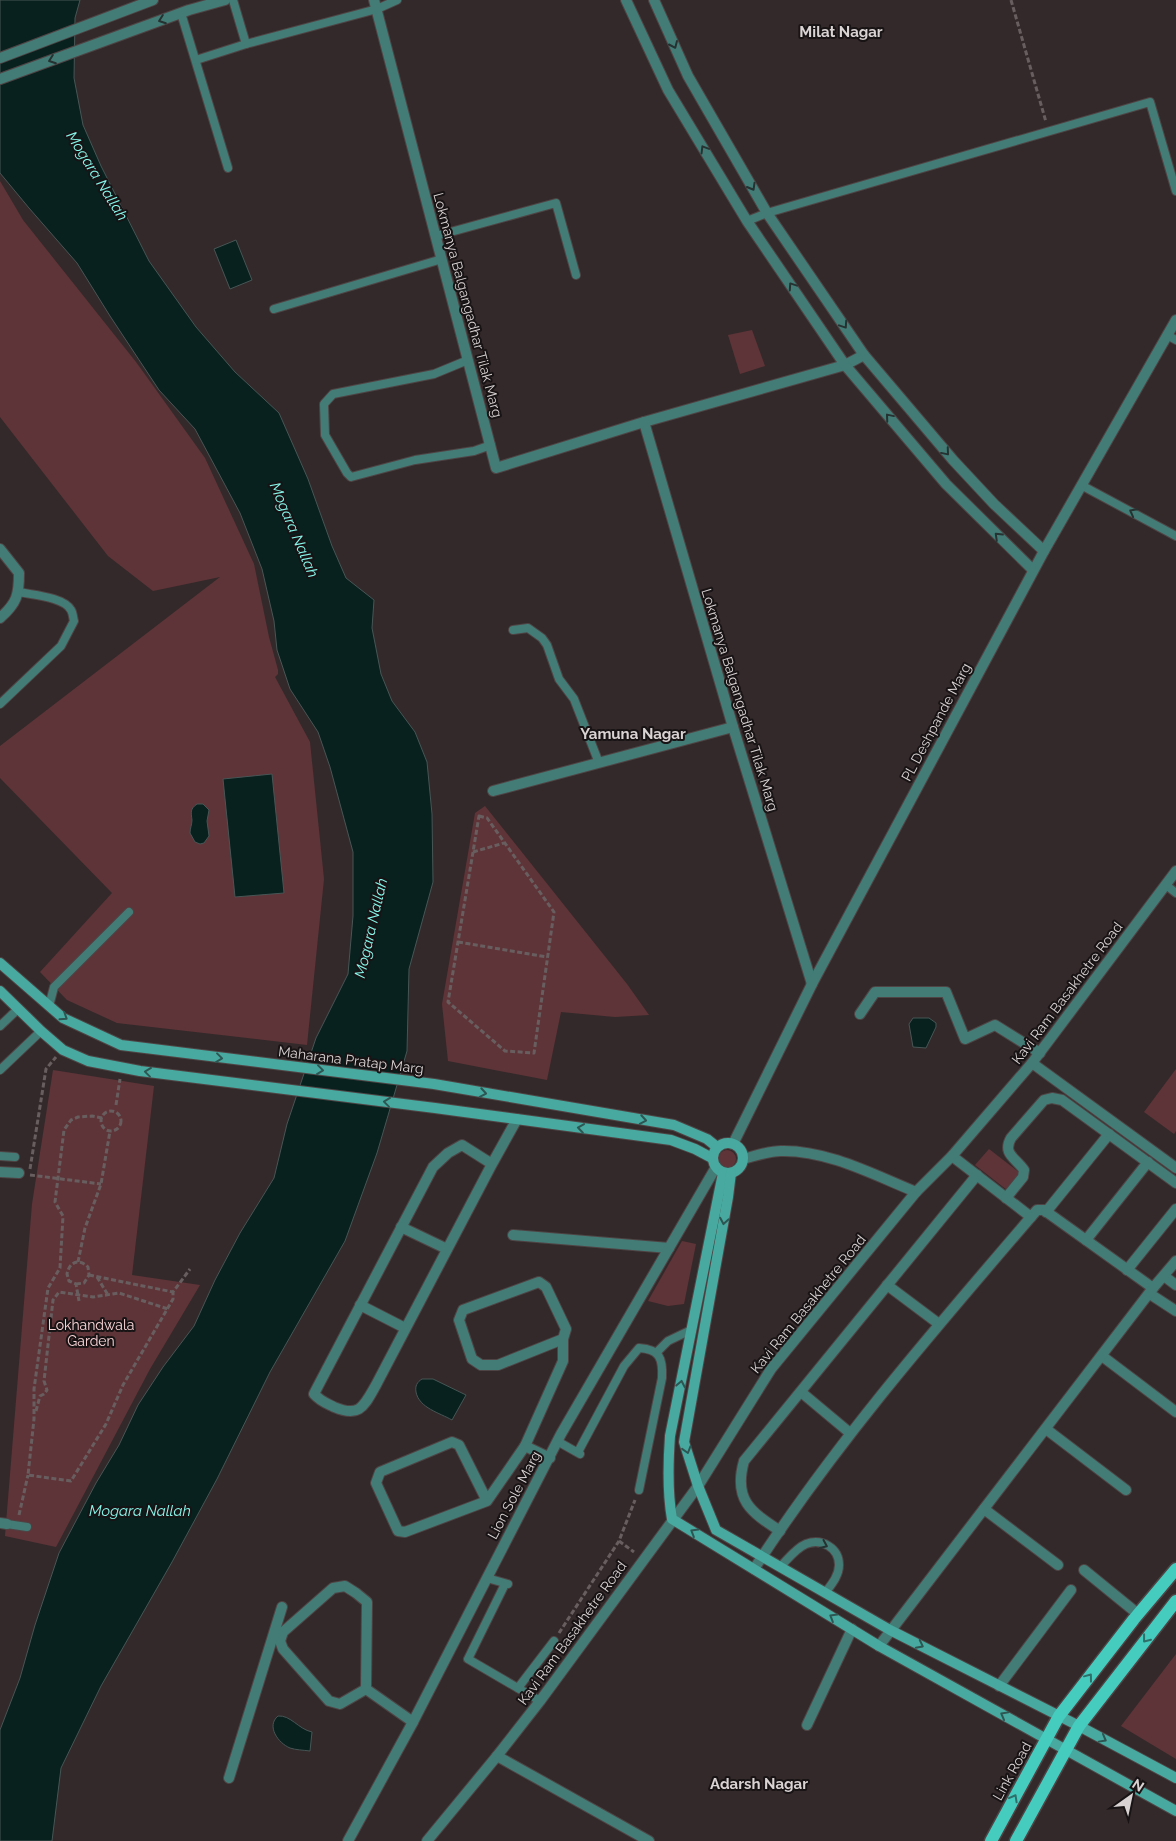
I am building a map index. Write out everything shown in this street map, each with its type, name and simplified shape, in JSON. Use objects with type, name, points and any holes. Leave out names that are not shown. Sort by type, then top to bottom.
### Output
[{"type":"main road","name":"Maharana Pratap Marg","points":[[0,963],[62,1018],[121,1046],[434,1084],[674,1126],[707,1139],[717,1147]]},
{"type":"main road","points":[[0,991],[63,1050],[88,1061],[122,1068],[671,1140],[695,1149],[720,1168],[737,1171],[743,1159],[739,1147],[726,1143],[717,1147],[720,1168],[728,1197],[684,1442],[698,1486],[716,1530],[890,1630],[1079,1726],[1176,1778]]},
{"type":"main road","points":[[720,1168],[670,1436],[668,1499],[672,1519],[879,1646],[1176,1811]]},
{"type":"main road","name":"Link Road","points":[[991,1841],[1059,1716],[1176,1568]]},
{"type":"main road","points":[[1016,1841],[1079,1726],[1176,1600]]},
{"type":"street","points":[[0,58],[153,0]]},
{"type":"street","points":[[0,79],[181,13],[225,0]]},
{"type":"street","points":[[626,0],[668,90],[747,221],[844,365],[946,484],[1033,570]]},
{"type":"street","points":[[654,0],[688,76],[767,213],[864,355],[952,460],[994,504],[1044,550]]},
{"type":"street","name":"Lokmanya Balgangadhar Tilak Marg","points":[[376,4],[496,468],[644,422],[844,365],[864,355]]},
{"type":"street","name":"PL Deshpande Marg","points":[[733,1144],[812,984],[1033,570],[1081,485],[1172,338],[1176,320]]},
{"type":"street","name":"Lokmanya Balgangadhar Tilak Marg","points":[[644,422],[733,727],[812,984]]},
{"type":"street","points":[[0,549],[20,572],[19,592],[10,610],[0,618]]},
{"type":"street","points":[[493,791],[733,727]]},
{"type":"street","name":"Kavi Ram Basakhetre Road","points":[[427,1841],[540,1701],[642,1559],[698,1486],[771,1369],[916,1192],[952,1156],[1032,1063],[1176,871]]},
{"type":"street","points":[[860,1014],[875,992],[946,992],[964,1038],[995,1026],[1040,1053]]},
{"type":"street","points":[[1032,1063],[1176,1168]]},
{"type":"street","points":[[1006,1198],[1023,1177],[1024,1170],[1008,1152],[1007,1145],[1044,1100],[1052,1098],[1062,1100],[1176,1183]]},
{"type":"street","points":[[492,1164],[462,1145],[448,1153],[433,1167],[314,1394],[319,1400],[346,1412],[356,1411],[366,1403],[517,1119]]},
{"type":"street","points":[[1046,1212],[1109,1134]]},
{"type":"street","points":[[743,1159],[779,1150],[812,1153],[916,1192]]},
{"type":"street","points":[[952,1156],[1031,1217]]},
{"type":"street","points":[[1086,1240],[1148,1162]]},
{"type":"street","name":"Lion Sole Marg","points":[[348,1841],[413,1722],[550,1458],[557,1441],[669,1248],[720,1168]]},
{"type":"street","points":[[0,1172],[19,1174]]},
{"type":"street","points":[[780,1532],[746,1505],[742,1487],[744,1461],[977,1176]]},
{"type":"street","points":[[1128,1270],[1176,1209]]},
{"type":"street","points":[[754,1569],[850,1434],[939,1324],[1037,1210],[1044,1210],[1128,1270],[1176,1311]]},
{"type":"street","points":[[402,1227],[447,1249]]},
{"type":"street","points":[[513,1235],[669,1248]]},
{"type":"street","points":[[879,1646],[1176,1261]]},
{"type":"street","points":[[1164,1276],[1176,1285]]},
{"type":"street","points":[[487,1501],[458,1444],[452,1442],[380,1472],[376,1483],[398,1531],[405,1532],[487,1501],[525,1446],[563,1361],[563,1339],[566,1329],[546,1287],[539,1282],[463,1310],[459,1320],[472,1359],[481,1365],[498,1366],[563,1339]]},
{"type":"street","points":[[887,1285],[939,1324]]},
{"type":"street","points":[[360,1304],[405,1328]]},
{"type":"street","points":[[1102,1356],[1176,1412]]},
{"type":"street","points":[[801,1392],[850,1434]]},
{"type":"street","points":[[1046,1429],[1126,1490]]},
{"type":"street","points":[[525,1446],[550,1458]]},
{"type":"street","points":[[984,1509],[1058,1565]]},
{"type":"street","points":[[1084,1570],[1138,1614]]},
{"type":"street","points":[[345,1586],[366,1602],[366,1689],[340,1704],[329,1701],[283,1649],[280,1641],[283,1632],[333,1588],[345,1586]]},
{"type":"street","points":[[999,1686],[1071,1590]]},
{"type":"street","points":[[229,1778],[282,1607]]},
{"type":"street","points":[[807,1725],[852,1629]]},
{"type":"street","points":[[366,1689],[413,1722]]},
{"type":"street","points":[[497,1756],[649,1841]]},
{"type":"lane","points":[[233,0],[246,44]]},
{"type":"lane","points":[[196,60],[376,4],[397,0]]},
{"type":"lane","points":[[181,13],[228,168]]},
{"type":"lane","points":[[747,221],[767,213],[1150,102],[1176,190]]},
{"type":"lane","points":[[436,236],[556,203],[576,275]]},
{"type":"lane","points":[[274,309],[442,260]]},
{"type":"lane","points":[[468,360],[434,374],[332,394],[324,404],[325,435],[346,473],[352,477],[415,460],[474,451],[491,445]]},
{"type":"lane","points":[[1081,485],[1176,536]]},
{"type":"lane","points":[[0,704],[61,646],[74,622],[71,609],[64,603],[51,598],[19,592]]},
{"type":"lane","points":[[514,630],[528,628],[542,638],[547,645],[559,679],[574,699],[598,763]]},
{"type":"lane","points":[[1166,885],[1176,892]]},
{"type":"lane","points":[[49,1006],[54,987],[129,912]]},
{"type":"lane","points":[[0,1026],[18,1009]]},
{"type":"lane","points":[[0,1070],[41,1031]]},
{"type":"lane","points":[[0,1156],[15,1157]]},
{"type":"lane","points":[[656,1353],[668,1341],[691,1330]]},
{"type":"lane","points":[[557,1441],[579,1453],[624,1366],[639,1348],[649,1348],[656,1353],[662,1362],[662,1378],[639,1490]]},
{"type":"lane","points":[[7,1524],[27,1527]]},
{"type":"lane","points":[[780,1567],[798,1548],[805,1544],[814,1542],[824,1543],[836,1552],[839,1566],[837,1575],[826,1593]]},
{"type":"lane","points":[[487,1578],[507,1584],[468,1659],[540,1701]]},
{"type":"lane","points":[[518,1688],[554,1642]]},
{"type":"path","points":[[1011,0],[1049,132]]},
{"type":"path","points":[[479,816],[487,818],[554,912],[534,1053],[505,1051],[448,1002],[473,852],[479,816]]},
{"type":"path","points":[[473,852],[504,843]]},
{"type":"path","points":[[458,942],[547,957]]},
{"type":"path","points":[[30,1168],[46,1069],[63,1050]]},
{"type":"path","points":[[116,1105],[122,1068]]},
{"type":"path","points":[[111,1111],[117,1113],[120,1117],[119,1127],[110,1131],[102,1125],[102,1118],[107,1112],[111,1111]]},
{"type":"path","points":[[7,1524],[18,1518],[28,1475],[37,1395],[34,1389],[48,1288],[60,1268],[64,1216],[55,1202],[64,1130],[71,1120],[85,1116],[102,1118]]},
{"type":"path","points":[[78,1262],[85,1228],[101,1184],[110,1131]]},
{"type":"path","points":[[19,1174],[101,1184]]},
{"type":"path","points":[[74,1262],[88,1267],[89,1275],[84,1283],[76,1284],[69,1281],[67,1274],[74,1262]]},
{"type":"path","points":[[28,1475],[71,1481],[106,1424],[123,1385],[168,1309],[174,1292],[190,1270]]},
{"type":"path","points":[[58,1273],[67,1274]]},
{"type":"path","points":[[89,1275],[174,1292]]},
{"type":"path","points":[[97,1277],[108,1295]]},
{"type":"path","points":[[76,1284],[79,1302]]},
{"type":"path","points":[[37,1395],[44,1394],[47,1390],[44,1381],[54,1297],[61,1292],[93,1297],[119,1293],[168,1309]]},
{"type":"path","points":[[554,1642],[619,1541],[639,1490]]},
{"type":"path","points":[[619,1541],[642,1559]]},
{"type":"green space","points":[[0,181],[23,220],[136,362],[205,458],[254,564],[278,670],[278,674],[275,677],[310,742],[324,879],[307,1045],[117,1023],[67,1000],[40,972],[112,893],[0,778],[0,746],[220,577],[153,591],[108,556],[0,417]]},
{"type":"green space","points":[[752,330],[765,366],[740,374],[728,335]]},
{"type":"green space","points":[[485,806],[627,984],[649,1015],[615,1017],[561,1012],[547,1080],[448,1061],[442,1004],[475,813]]},
{"type":"green space","points":[[1176,1069],[1176,1131],[1174,1134],[1144,1112]]},
{"type":"green space","name":"Lokhandwala Garden","points":[[53,1070],[154,1086],[132,1275],[200,1285],[150,1369],[56,1547],[5,1536],[32,1204]]},
{"type":"green space","points":[[989,1149],[1020,1173],[1007,1190],[975,1165]]},
{"type":"green space","points":[[727,1150],[733,1153],[736,1159],[733,1165],[727,1168],[721,1165],[718,1159],[721,1153]]},
{"type":"green space","points":[[682,1241],[696,1244],[684,1304],[668,1306],[648,1301]]},
{"type":"green space","points":[[1176,1654],[1176,1759],[1121,1726]]},
{"type":"water","name":"Mogara Nallah","points":[[0,0],[80,0],[75,18],[74,78],[83,125],[101,166],[149,261],[196,327],[235,372],[279,413],[308,479],[332,546],[346,578],[374,600],[372,628],[381,674],[392,701],[415,732],[427,762],[432,814],[433,882],[409,969],[407,1051],[377,1153],[345,1241],[270,1372],[217,1479],[101,1686],[61,1768],[52,1841],[0,1841],[0,1730],[20,1678],[59,1553],[96,1483],[119,1445],[138,1405],[163,1367],[194,1326],[215,1280],[240,1233],[274,1178],[287,1124],[316,1038],[348,974],[353,916],[353,852],[330,767],[318,732],[290,689],[277,650],[274,621],[262,569],[240,513],[195,429],[159,390],[77,263],[0,173]]},
{"type":"water","points":[[236,240],[252,280],[230,289],[214,249]]},
{"type":"water","points":[[272,774],[284,893],[235,897],[223,779]]},
{"type":"water","points":[[197,804],[203,804],[209,810],[207,821],[209,836],[204,843],[200,844],[195,842],[190,833],[192,811],[193,807]]},
{"type":"water","points":[[913,1018],[929,1018],[936,1023],[926,1048],[913,1047],[909,1024]]},
{"type":"water","points":[[422,1379],[433,1379],[466,1395],[452,1420],[426,1406],[418,1398],[416,1388]]},
{"type":"water","points":[[278,1716],[283,1716],[312,1732],[310,1751],[290,1748],[281,1742],[273,1729]]},
{"type":"district","name":"Milat Nagar","points":[[841,32]]},
{"type":"district","name":"Yamuna Nagar","points":[[633,734]]},
{"type":"district","name":"Adarsh Nagar","points":[[759,1784]]}]
